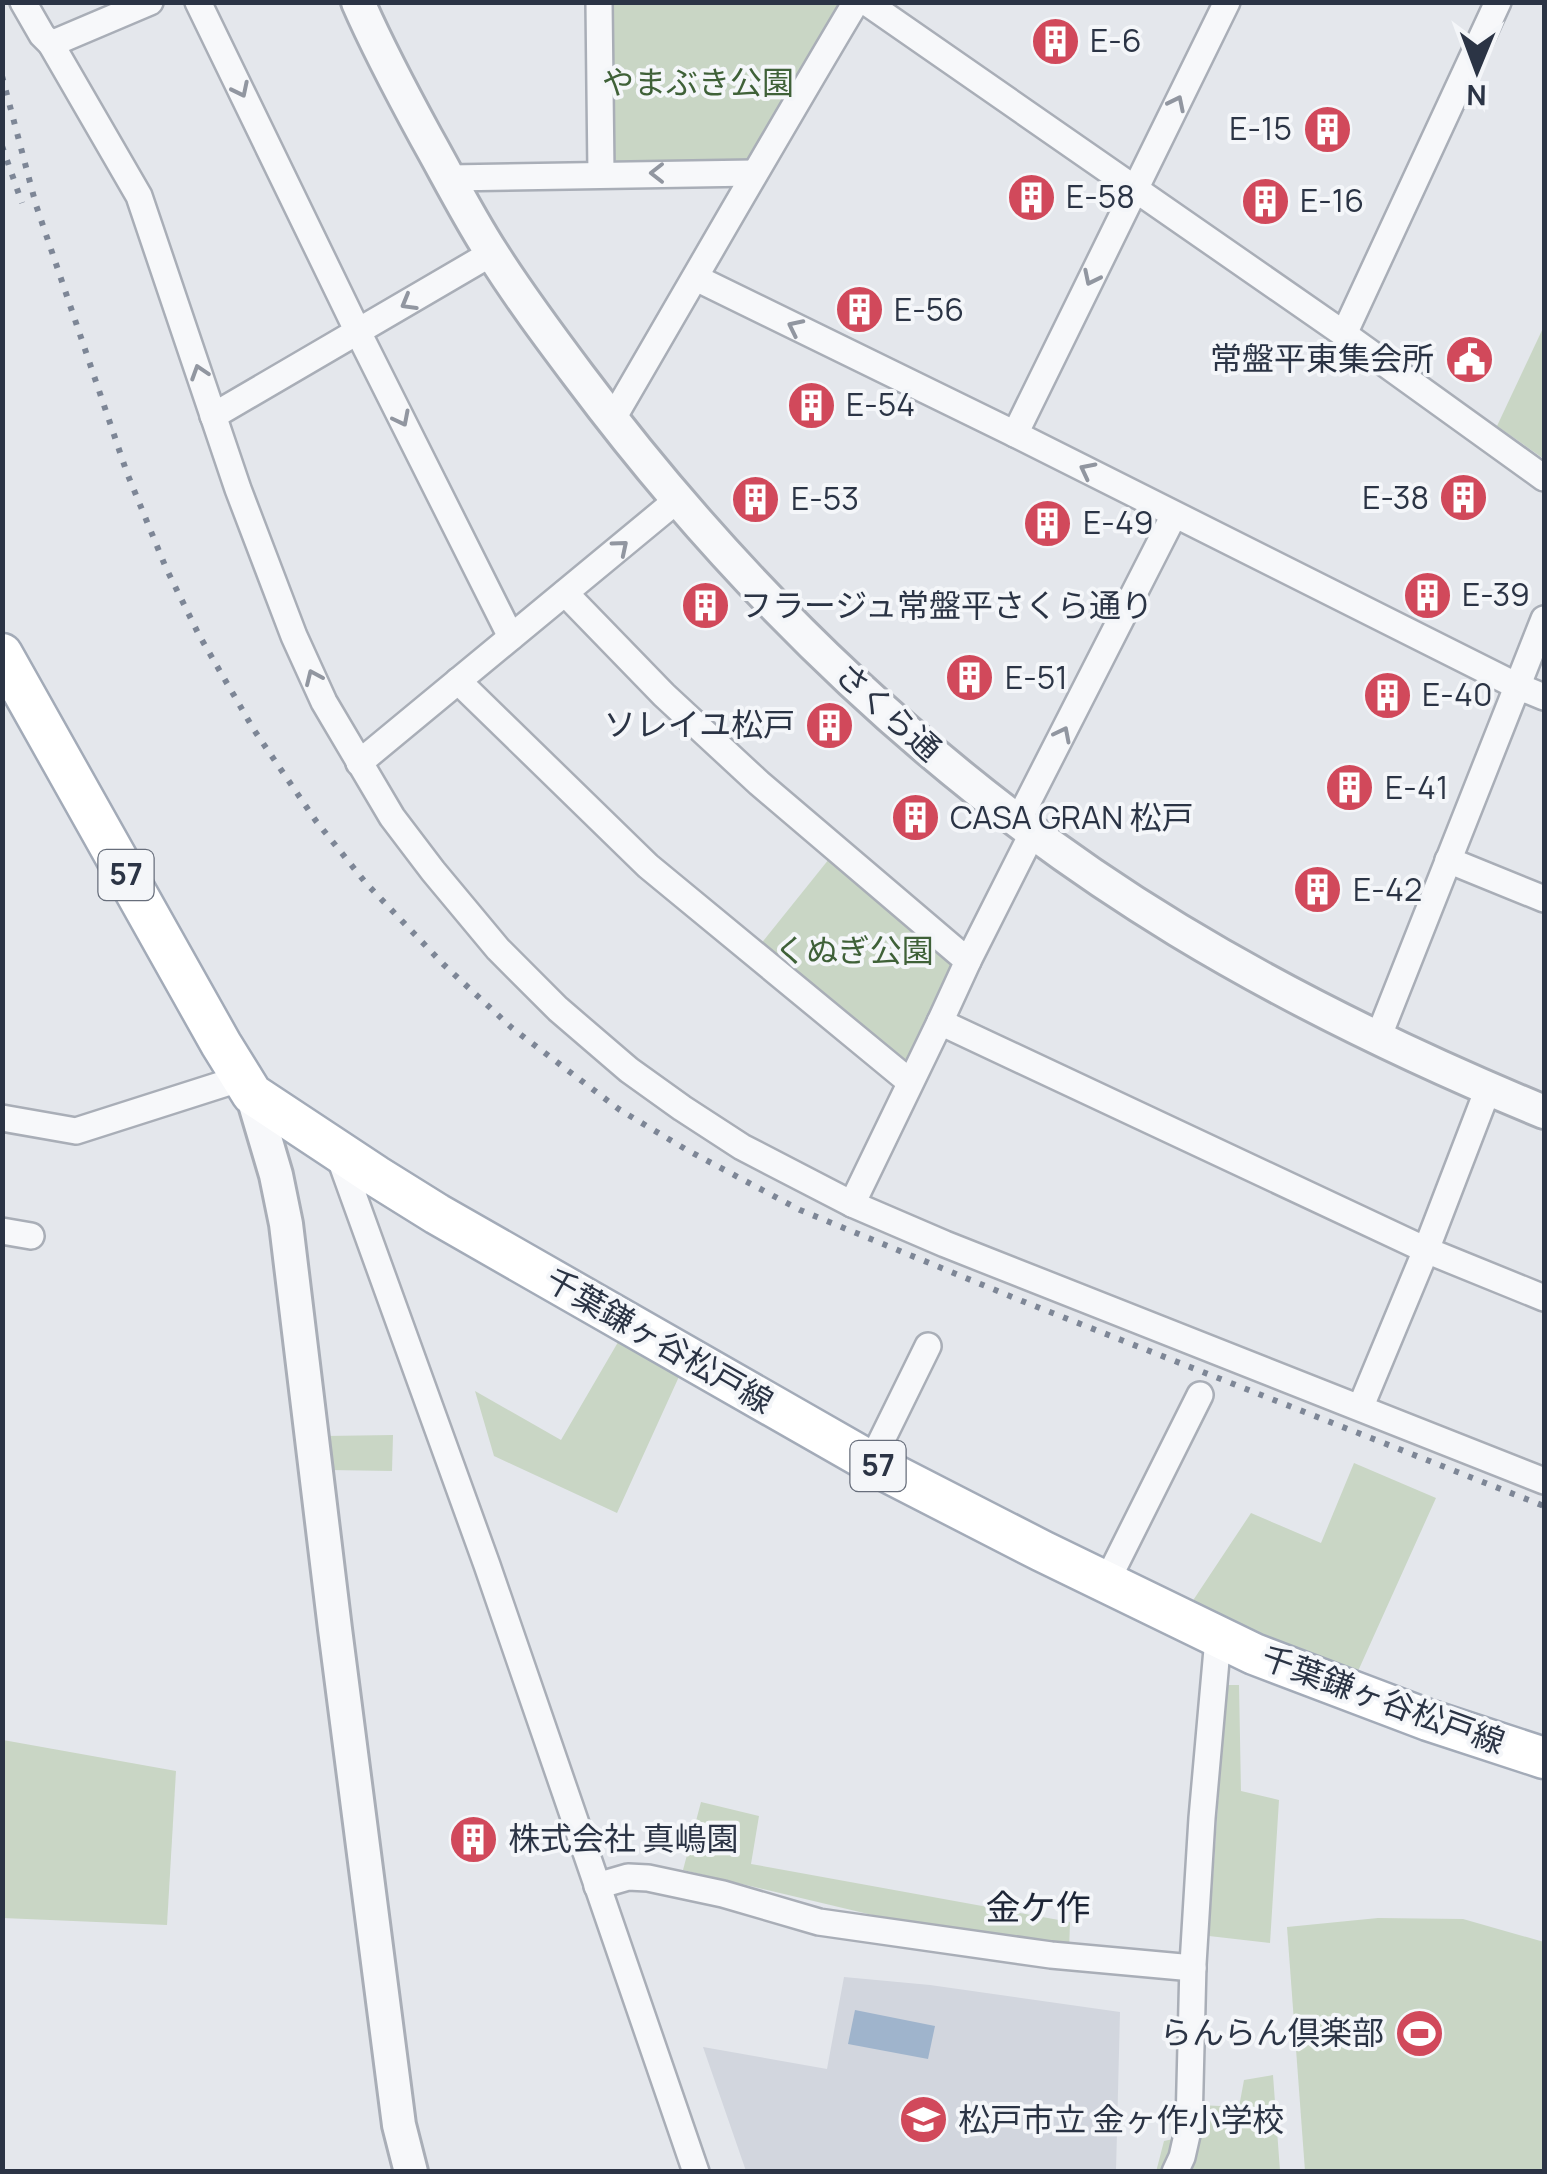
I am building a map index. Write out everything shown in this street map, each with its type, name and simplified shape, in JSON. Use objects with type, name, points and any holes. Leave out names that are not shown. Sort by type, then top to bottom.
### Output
[{"type":"main road","name":"千葉鎌ヶ谷松戸線","points":[[2,654],[247,1086],[437,1214],[871,1462],[1254,1654],[1544,1758]]},
{"type":"street","points":[[23,2],[139,196],[264,562],[324,702],[392,818],[433,872],[498,950],[558,1009],[629,1070],[682,1108],[742,1146],[852,1204],[1544,1481]]},
{"type":"street","points":[[51,44],[150,2]]},
{"type":"street","points":[[198,2],[511,637]]},
{"type":"street","name":"さくら通","points":[[358,2],[449,178],[492,253],[551,339],[677,500],[794,625],[874,702],[1026,826],[1175,928],[1270,983],[1378,1038],[1544,1112]]},
{"type":"street","points":[[599,2],[600,174]]},
{"type":"street","points":[[612,420],[856,2]]},
{"type":"street","points":[[866,2],[1544,478]]},
{"type":"street","points":[[1015,434],[1227,2]]},
{"type":"street","points":[[1344,334],[1498,2]]},
{"type":"street","points":[[449,178],[754,173]]},
{"type":"street","points":[[214,416],[492,253]]},
{"type":"street","points":[[696,278],[1544,697]]},
{"type":"street","points":[[359,762],[677,500]]},
{"type":"street","points":[[852,1204],[1174,515]]},
{"type":"street","points":[[565,593],[664,695],[759,783],[968,961]]},
{"type":"street","points":[[1378,1038],[1544,619]]},
{"type":"street","points":[[458,681],[648,866],[910,1082]]},
{"type":"street","points":[[1448,860],[1544,899]]},
{"type":"street","points":[[940,1022],[1426,1250],[1544,1298]]},
{"type":"street","points":[[2,1118],[76,1131],[247,1086],[276,1176],[286,1224],[399,2125],[411,2172]]},
{"type":"street","points":[[1361,1406],[1488,1089]]},
{"type":"street","points":[[337,1150],[481,1548],[696,2172]]},
{"type":"street","points":[[2,1232],[31,1236]]},
{"type":"street","points":[[871,1462],[928,1346]]},
{"type":"street","points":[[1106,1583],[1200,1395]]},
{"type":"street","points":[[1175,2172],[1189,2126],[1193,1968],[1218,1638]]},
{"type":"street","points":[[597,1886],[628,1877],[648,1878],[723,1894],[819,1922],[1051,1955],[1193,1968]]},
{"type":"shaded area","name":"松戸市立 金ヶ作小学校","points":[[844,1977],[1120,2012],[1116,2171],[746,2171],[703,2047],[827,2069]]},
{"type":"green space","name":"やまぶき公園","points":[[609,3],[842,3],[751,159],[620,165],[613,157]]},
{"type":"green space","points":[[1544,326],[1544,459],[1497,426]]},
{"type":"green space","name":"くぬぎ公園","points":[[829,859],[953,961],[955,971],[913,1060],[904,1062],[760,945]]},
{"type":"green space","points":[[621,1337],[682,1370],[617,1513],[494,1456],[475,1391],[561,1440]]},
{"type":"green space","points":[[393,1435],[392,1471],[329,1470],[325,1436]]},
{"type":"green space","points":[[1354,1463],[1436,1498],[1354,1680],[1190,1605],[1251,1513],[1321,1543]]},
{"type":"green space","points":[[1226,1685],[1239,1685],[1241,1791],[1279,1800],[1270,1943],[1209,1936]]},
{"type":"green space","points":[[3,1740],[176,1771],[167,1925],[3,1918]]},
{"type":"green space","points":[[701,1802],[759,1816],[751,1864],[1070,1922],[1069,1953],[948,1933],[683,1870]]},
{"type":"green space","name":"らんらん倶楽部","points":[[1378,1918],[1463,1919],[1544,1942],[1544,2171],[1305,2171],[1287,1927]]},
{"type":"green space","points":[[1273,2075],[1280,2171],[1156,2172],[1164,2141],[1173,2139],[1179,2118],[1200,2105],[1239,2107],[1244,2080]]},
{"type":"water","points":[[855,2010],[935,2026],[928,2059],[848,2044]]},
{"type":"railway","points":[[2,76],[36,205],[127,473],[199,635],[254,730],[316,821],[365,882],[443,964],[512,1028],[620,1110],[800,1210],[1544,1506]]},
{"type":"railway","points":[[2,146],[22,203]]},
{"type":"place","name":"E-6","points":[[1055,41]]},
{"type":"place","name":"E-15","points":[[1327,129]]},
{"type":"place","name":"E-58","points":[[1031,197]]},
{"type":"place","name":"E-16","points":[[1265,201]]},
{"type":"place","name":"E-56","points":[[859,310]]},
{"type":"place","name":"常盤平東集会所","points":[[1469,359]]},
{"type":"place","name":"E-54","points":[[811,405]]},
{"type":"place","name":"E-38","points":[[1464,498]]},
{"type":"place","name":"E-53","points":[[756,499]]},
{"type":"place","name":"E-49","points":[[1048,523]]},
{"type":"place","name":"E-39","points":[[1427,595]]},
{"type":"place","name":"フラージュ常盤平さくら通り","points":[[705,606]]},
{"type":"place","name":"E-51","points":[[970,678]]},
{"type":"place","name":"E-40","points":[[1387,695]]},
{"type":"place","name":"ソレイユ松戸","points":[[830,725]]},
{"type":"place","name":"E-41","points":[[1350,788]]},
{"type":"place","name":"CASA GRAN 松戸","points":[[915,818]]},
{"type":"place","name":"E-42","points":[[1318,890]]},
{"type":"place","name":"株式会社 真嶋園","points":[[473,1839]]},
{"type":"place","name":"らんらん倶楽部","points":[[1419,2033]]},
{"type":"place","name":"松戸市立 金ヶ作小学校","points":[[923,2120]]},
{"type":"district","name":"金ケ作","points":[[1038,1908]]}]
